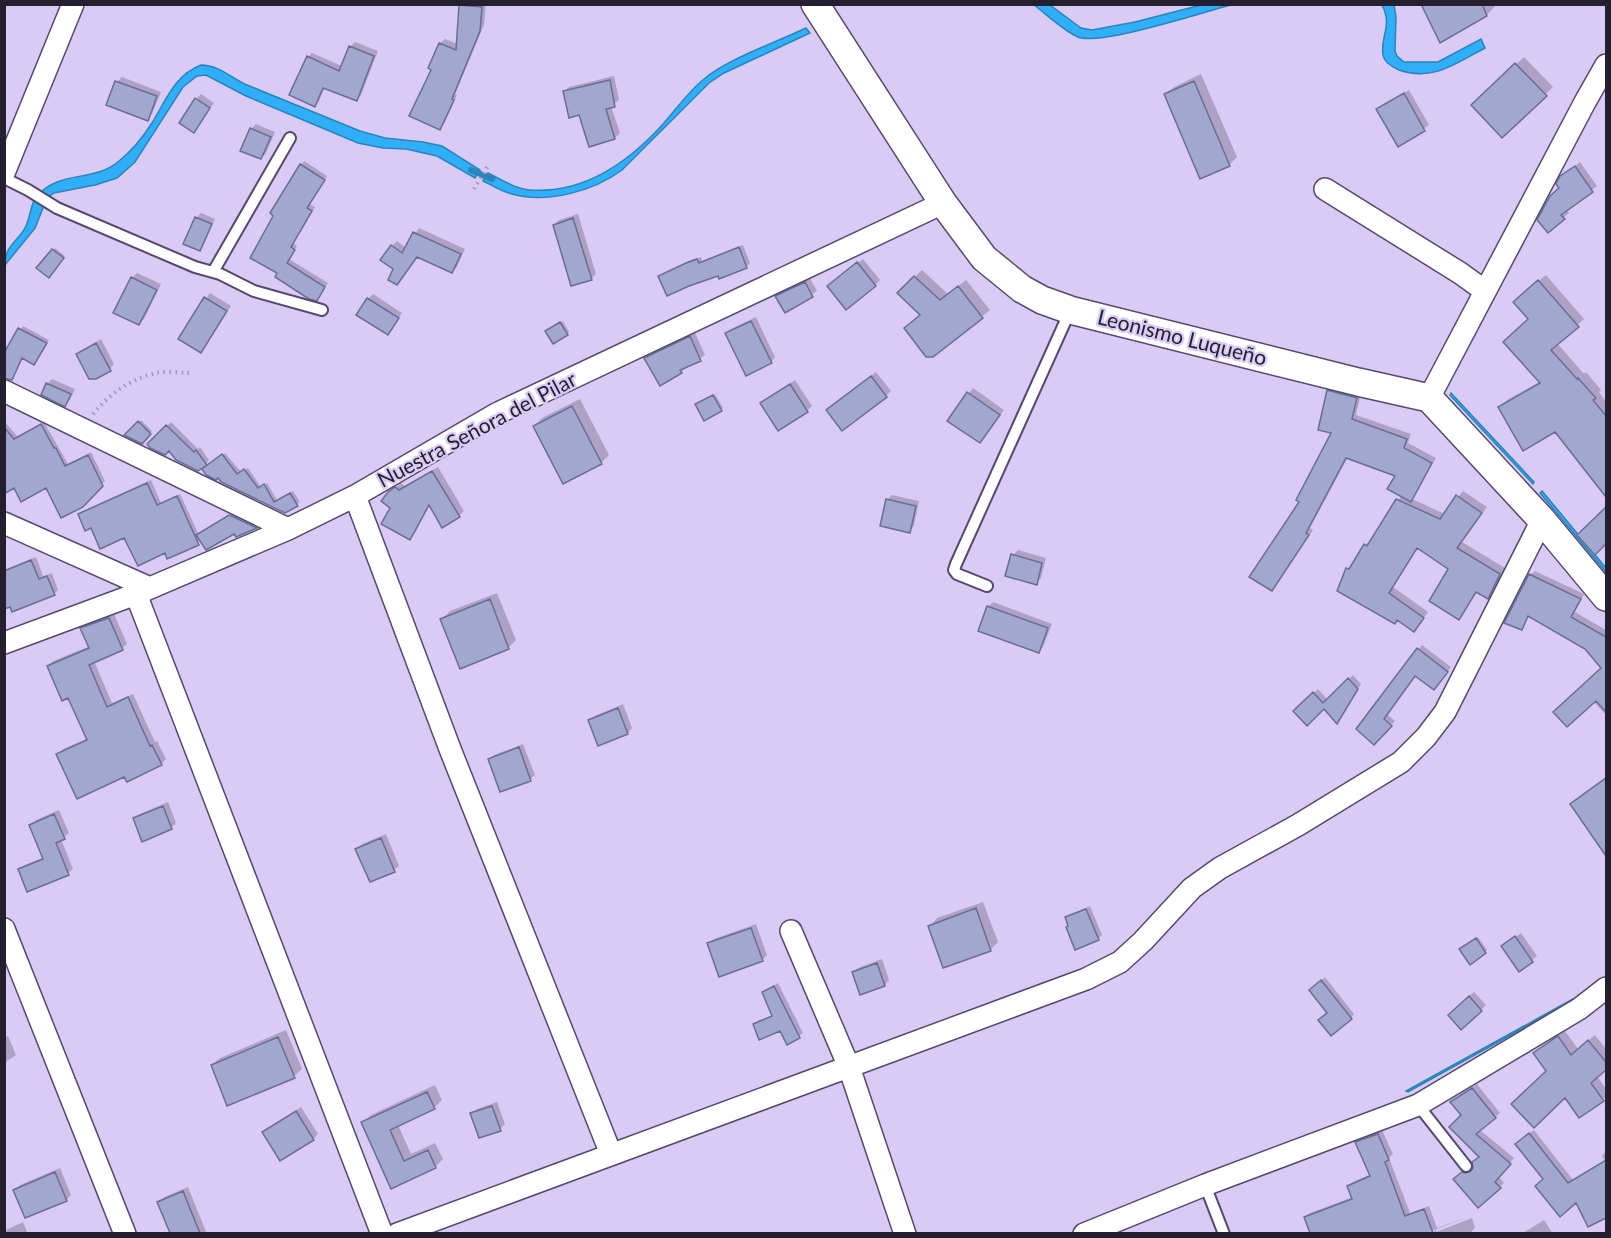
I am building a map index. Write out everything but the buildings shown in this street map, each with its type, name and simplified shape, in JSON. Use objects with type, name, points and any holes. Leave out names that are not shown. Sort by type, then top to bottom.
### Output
[{"type":"street","points":[[4,173],[73,4]]},
{"type":"street","name":"Leonismo Luqueño","points":[[816,4],[943,203],[984,258],[1022,289],[1042,300],[1070,310],[1303,369],[1429,398]]},
{"type":"street","points":[[1604,73],[1429,398],[1542,520],[1606,597]]},
{"type":"street","points":[[1325,189],[1485,291]]},
{"type":"street","name":"Nuestra Señora del Pilar","points":[[4,643],[143,591],[288,529],[355,496],[496,414],[943,203]]},
{"type":"street","points":[[4,391],[288,529]]},
{"type":"street","points":[[355,496],[450,748],[611,1154]]},
{"type":"street","points":[[397,1233],[849,1067],[1086,978],[1112,966],[1143,941],[1192,888],[1220,868],[1298,825],[1401,762],[1426,737],[1445,712],[1542,520]]},
{"type":"street","points":[[4,523],[143,591],[382,1233]]},
{"type":"street","points":[[4,929],[125,1233]]},
{"type":"street","points":[[791,931],[849,1067],[905,1233]]},
{"type":"street","points":[[1084,1233],[1418,1105],[1579,1009],[1606,988]]},
{"type":"lane","points":[[213,272],[290,138]]},
{"type":"lane","points":[[4,178],[57,208],[195,267],[213,272],[254,291],[322,310]]},
{"type":"lane","points":[[987,586],[957,574],[954,570],[1070,310]]},
{"type":"lane","points":[[1418,1105],[1466,1166]]},
{"type":"lane","points":[[1205,1185],[1224,1233]]},
{"type":"path","points":[[474,189],[489,164]]},
{"type":"path","points":[[82,430],[105,399],[123,386],[153,373],[190,373]]},
{"type":"water","points":[[1034,5],[1050,5],[1081,28],[1092,30],[1135,22],[1201,5],[1231,5],[1129,33],[1090,38],[1073,35]]},
{"type":"water","points":[[1382,5],[1394,5],[1395,51],[1404,62],[1438,62],[1481,39],[1485,48],[1454,65],[1434,72],[1423,74],[1399,70],[1389,64],[1383,55],[1386,19]]},
{"type":"water","points":[[806,28],[810,33],[724,73],[709,83],[622,170],[598,184],[570,194],[526,197],[508,193],[483,181],[488,173],[524,189],[550,190],[587,181],[621,162],[636,150],[651,137],[693,89],[714,72],[739,58]]},
{"type":"water","points":[[201,65],[219,69],[247,85],[360,131],[385,138],[442,146],[480,170],[475,178],[437,156],[406,149],[383,148],[358,143],[246,96],[206,75],[197,76],[183,87],[135,162],[117,178],[54,193],[47,198],[35,228],[5,265],[9,248],[26,226],[37,196],[56,182],[99,172],[119,161],[145,133],[178,82],[192,69]]},
{"type":"water","points":[[1451,393],[1534,482],[1533,484],[1450,395]]},
{"type":"water","points":[[1542,491],[1606,568],[1606,572],[1540,493]]},
{"type":"water","points":[[1573,999],[1408,1092],[1406,1091]]},
{"type":"waterway","points":[[471,170],[492,179]]}]
